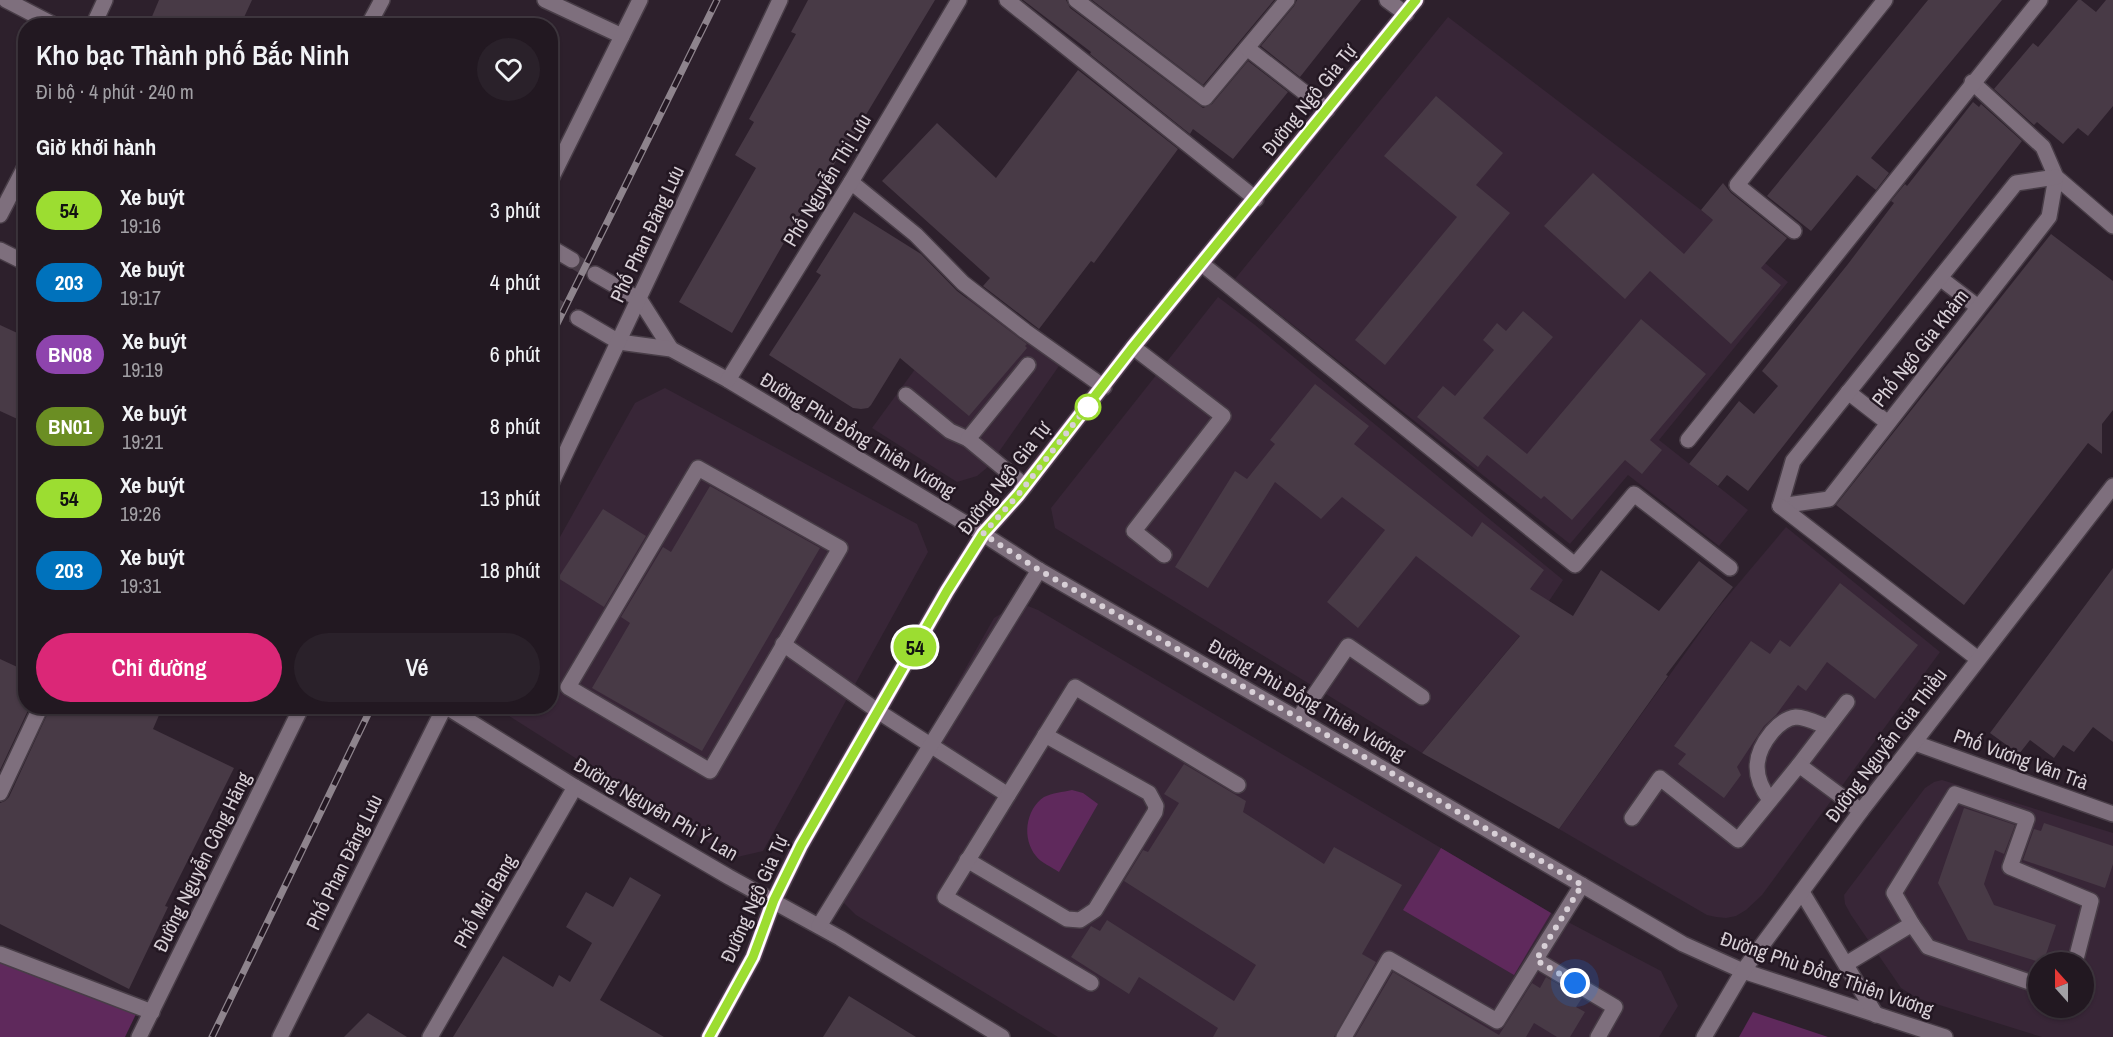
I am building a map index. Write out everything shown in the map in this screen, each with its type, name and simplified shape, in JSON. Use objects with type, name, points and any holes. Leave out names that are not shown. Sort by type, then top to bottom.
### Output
[{"type":"main road","name":"Đường Ngô Gia Tự","points":[[709,1037],[753,957],[774,900],[801,845],[947,591],[983,534],[1025,486],[1133,347],[1416,0]]},
{"type":"street","points":[[6,0],[41,18]]},
{"type":"street","points":[[97,18],[105,0]]},
{"type":"street","points":[[372,18],[382,0]]},
{"type":"street","points":[[546,0],[622,36]]},
{"type":"street","points":[[558,165],[640,0]]},
{"type":"street","name":"Phố Phan Đăng Lưu","points":[[558,469],[780,0]]},
{"type":"street","name":"Phố Nguyễn Thị Lưu","points":[[728,380],[851,182],[959,0]]},
{"type":"street","points":[[1007,0],[1256,199]]},
{"type":"street","points":[[1076,0],[1205,98],[1287,0]]},
{"type":"street","points":[[1387,0],[1406,14]]},
{"type":"street","points":[[1794,231],[1737,185],[1885,0]]},
{"type":"street","points":[[1688,440],[1972,82],[2040,0]]},
{"type":"street","points":[[1247,48],[1328,110]]},
{"type":"street","points":[[1972,82],[2022,125],[2043,147],[2056,177],[2113,226]]},
{"type":"street","name":"Phố Ngô Gia Khảm","points":[[2056,177],[2049,217],[1829,499],[1780,506],[1793,461],[2016,183],[2056,177]]},
{"type":"street","points":[[0,215],[18,180]]},
{"type":"street","points":[[851,182],[916,235],[963,283],[1025,331],[1104,387]]},
{"type":"street","points":[[0,250],[18,259]]},
{"type":"street","points":[[558,252],[572,260]]},
{"type":"street","points":[[1202,264],[1575,565],[1634,494],[1730,568]]},
{"type":"street","name":"Đường Phù Đổng Thiên Vương","points":[[596,274],[640,300],[671,349]]},
{"type":"street","points":[[1940,278],[1978,307]]},
{"type":"street","name":"Đường Phù Đổng Thiên Vương","points":[[578,318],[619,342],[671,349],[728,380],[1039,570],[1298,718],[1683,944],[1743,971],[1945,1037]]},
{"type":"street","points":[[1133,347],[1223,416],[1134,531],[1164,555]]},
{"type":"street","points":[[968,439],[1028,365]]},
{"type":"street","points":[[1848,392],[1888,423]]},
{"type":"street","points":[[906,395],[950,431],[968,439],[1025,486]]},
{"type":"street","points":[[698,468],[840,548],[783,644],[710,771],[568,687],[698,468]]},
{"type":"street","name":"Đường Nguyễn Gia Thiều","points":[[1704,1037],[1743,971],[1861,811],[2113,486]]},
{"type":"street","points":[[1780,506],[1978,659]]},
{"type":"street","points":[[819,926],[1039,570]]},
{"type":"street","points":[[783,644],[879,712],[1008,795]]},
{"type":"street","points":[[1298,718],[1348,646],[1422,697]]},
{"type":"street","points":[[1091,983],[945,897],[1075,687],[1238,785]]},
{"type":"street","points":[[1632,818],[1660,778],[1738,840],[1847,702]]},
{"type":"street","points":[[0,793],[37,714]]},
{"type":"street","name":"Đường Nguyễn Công Hãng","points":[[140,1037],[298,714]]},
{"type":"street","name":"Phố Phan Đăng Lưu","points":[[280,1037],[441,714]]},
{"type":"street","name":"Đường Nguyên Phi Ỷ Lan","points":[[458,714],[575,787],[729,877],[819,926],[1002,1037]]},
{"type":"street","points":[[1770,800],[1762,787],[1757,766],[1757,754],[1769,735],[1783,721],[1794,717],[1807,719],[1827,727]]},
{"type":"street","points":[[967,860],[1067,919],[1080,920],[1095,910],[1155,812],[1156,806],[1149,793],[1045,735]]},
{"type":"street","name":"Phố Vương Văn Trà","points":[[1916,743],[2113,814]]},
{"type":"street","points":[[1799,765],[1861,811]]},
{"type":"street","name":"Phố Mai Bang","points":[[430,1037],[575,787]]},
{"type":"street","points":[[2028,982],[1928,948],[1894,892],[1955,794],[2026,819],[2010,867],[2091,901],[2078,952]]},
{"type":"street","points":[[1344,1037],[1389,959],[1497,1022],[1582,885]]},
{"type":"street","points":[[1802,892],[1876,1015]]},
{"type":"street","points":[[1846,964],[1912,924]]},
{"type":"street","points":[[0,954],[152,1012]]},
{"type":"street","points":[[1536,960],[1615,1007],[1598,1037]]},
{"type":"shaded area","points":[[1448,17],[1701,210],[1788,282],[1659,440],[1748,510],[1719,546],[1628,475],[1570,544],[1235,279]]},
{"type":"shaded area","points":[[970,294],[1061,363],[989,466],[977,476],[957,482],[872,428]]},
{"type":"shaded area","points":[[1218,297],[1255,325],[1563,580],[1549,601],[1422,753],[1055,528],[1051,508]]},
{"type":"shaded area","points":[[665,388],[917,524],[928,552],[763,851],[733,858],[506,714],[558,714],[558,540],[635,403]]},
{"type":"shaded area","points":[[1786,527],[1940,652],[1762,895],[1736,916],[1716,917],[1707,915],[1559,829],[1717,609]]},
{"type":"shaded area","points":[[1028,606],[1551,913],[1661,971],[1678,1006],[1659,1037],[1058,1037],[856,915],[844,903],[843,885],[994,618],[1009,609]]},
{"type":"shaded area","points":[[1942,780],[2113,833],[2113,1037],[2042,1037],[1917,998],[1901,988],[1851,915],[1845,904],[1844,895],[1925,788]]},
{"type":"shaded area","points":[[1072,790],[1083,793],[1098,804],[1059,872],[1044,863],[1032,849],[1027,833],[1029,817],[1044,797]]},
{"type":"shaded area","points":[[1441,848],[1551,913],[1514,975],[1403,910]]},
{"type":"shaded area","points":[[0,958],[137,1012],[125,1037],[0,1037]]},
{"type":"shaded area","points":[[1753,1012],[1828,1037],[1739,1037]]},
{"type":"building","points":[[159,0],[252,0],[244,18],[151,18]]},
{"type":"building","points":[[808,0],[935,0],[816,196],[812,194],[732,333],[679,302],[756,168],[735,155],[754,122],[749,119],[796,34],[791,32]]},
{"type":"building","points":[[1023,0],[1066,0],[1070,8],[1203,108],[1212,104],[1248,61],[1288,92],[1233,159],[1193,129],[1190,134],[1090,54],[1091,52]]},
{"type":"building","points":[[1092,0],[1274,0],[1203,85]]},
{"type":"building","points":[[1297,0],[1361,0],[1300,77],[1261,46]]},
{"type":"building","points":[[1928,0],[2002,0],[1871,158],[1889,173],[1876,190],[1857,175],[1811,231],[1767,196]]},
{"type":"building","points":[[2078,0],[2096,12],[2106,0],[2113,0],[2113,106],[2088,136],[2078,128],[2063,144],[2037,122],[2034,125],[1994,89],[2033,43],[2038,47]]},
{"type":"building","points":[[1078,70],[1178,149],[1094,263],[1091,261],[1039,329],[983,286],[990,278],[882,181],[937,123],[996,178]]},
{"type":"building","points":[[1436,96],[1503,153],[1476,185],[1510,213],[1385,365],[1355,340],[1457,217],[1384,156]]},
{"type":"building","points":[[1973,102],[1979,107],[1981,104],[2022,141],[1748,491],[1727,475],[1718,486],[1689,464],[1739,401],[1754,414],[1778,386],[1762,371],[1848,264],[1894,203],[1891,201],[1905,184],[1907,186]]},
{"type":"building","points":[[1593,173],[1684,254],[1713,220],[1701,210],[1723,183],[1731,193],[1787,238],[1761,268],[1781,285],[1731,344],[1650,271],[1625,299],[1544,226]]},
{"type":"building","points":[[854,212],[921,254],[957,291],[1027,344],[1025,346],[1027,348],[969,416],[900,358],[871,405],[861,409],[853,408],[769,355],[821,275],[816,272]]},
{"type":"building","points":[[2051,234],[2113,281],[2113,410],[2102,424],[2102,454],[2088,443],[1964,605],[1836,505]]},
{"type":"building","points":[[1523,311],[1553,337],[1483,418],[1527,454],[1641,319],[1706,374],[1650,440],[1662,450],[1642,474],[1625,460],[1572,520],[1544,496],[1541,499],[1487,455],[1478,467],[1417,417],[1443,386],[1455,396],[1494,350],[1483,340],[1497,323],[1506,331]]},
{"type":"building","points":[[0,325],[18,333],[18,419],[0,411]]},
{"type":"building","points":[[1315,384],[1369,426],[1354,444],[1472,537],[1482,522],[1544,570],[1530,589],[1573,616],[1601,570],[1659,611],[1699,561],[1733,587],[1666,675],[1668,676],[1559,829],[1422,753],[1520,636],[1416,556],[1358,628],[1327,602],[1385,530],[1342,497],[1321,519],[1275,482],[1208,588],[1175,567],[1235,471],[1247,479],[1275,444],[1270,440]]},
{"type":"building","points":[[710,486],[820,548],[702,751],[592,688],[630,623],[621,617],[663,547],[671,552]]},
{"type":"building","points":[[603,509],[646,536],[604,607],[558,578]]},
{"type":"building","points":[[2113,568],[2113,742],[2093,727],[2074,752],[2063,745],[2054,758],[2030,740],[2019,754],[1990,733]]},
{"type":"building","points":[[1840,583],[1918,645],[1875,699],[1827,662],[1806,691],[1798,685],[1776,715],[1764,726],[1737,767],[1741,775],[1724,798],[1678,764],[1686,754],[1674,746],[1751,641],[1770,654],[1780,640],[1790,647]]},
{"type":"building","points":[[0,659],[18,667],[18,714],[26,714],[0,770]]},
{"type":"building","points":[[47,714],[160,714],[153,729],[234,768],[165,906],[168,907],[129,989],[0,924],[0,803],[9,797]]},
{"type":"building","points":[[1184,764],[1246,801],[1243,812],[1324,864],[1334,847],[1402,885],[1362,954],[1376,962],[1334,1037],[1213,1037],[1218,1028],[1139,977],[1129,994],[1071,957],[1091,926],[1100,931],[1107,920],[1234,1001],[1256,965],[1124,881],[1143,850],[1148,852],[1179,803],[1164,794]]},
{"type":"building","points":[[1964,808],[2015,825],[2004,854],[1995,850],[1984,884],[1994,905],[2056,925],[2047,952],[2028,952],[2028,958],[1968,940],[1938,883]]},
{"type":"building","points":[[2044,823],[2113,846],[2113,864],[2105,888],[2023,860],[2034,829],[2041,831]]},
{"type":"building","points":[[630,877],[661,895],[600,1000],[664,1037],[453,1037],[503,956],[553,987],[559,975],[570,982],[592,943],[566,927],[586,892],[613,907]]},
{"type":"building","points":[[1393,972],[1499,1035],[1532,983],[1540,988],[1546,977],[1582,998],[1576,1007],[1585,1012],[1570,1037],[1557,1037],[1534,1023],[1526,1037],[1355,1037]]},
{"type":"building","points":[[849,996],[916,1037],[823,1037]]},
{"type":"building","points":[[368,1013],[407,1037],[344,1037]]},
{"type":"tunnel","points":[[572,260],[595,274]]},
{"type":"tunnel","points":[[558,307],[578,318]]},
{"type":"railway","points":[[558,322],[717,0]]},
{"type":"railway","points":[[212,1037],[368,714]]},
{"type":"bus line","name":"54","points":[[709,1037],[753,957],[774,900],[801,845],[947,591],[983,534],[1018,495],[1133,347],[1416,0]]},
{"type":"route","points":[[1088,407],[1090,403],[1018,495],[983,534],[1127,622],[1298,718],[1582,885],[1536,960],[1575,983]]}]
